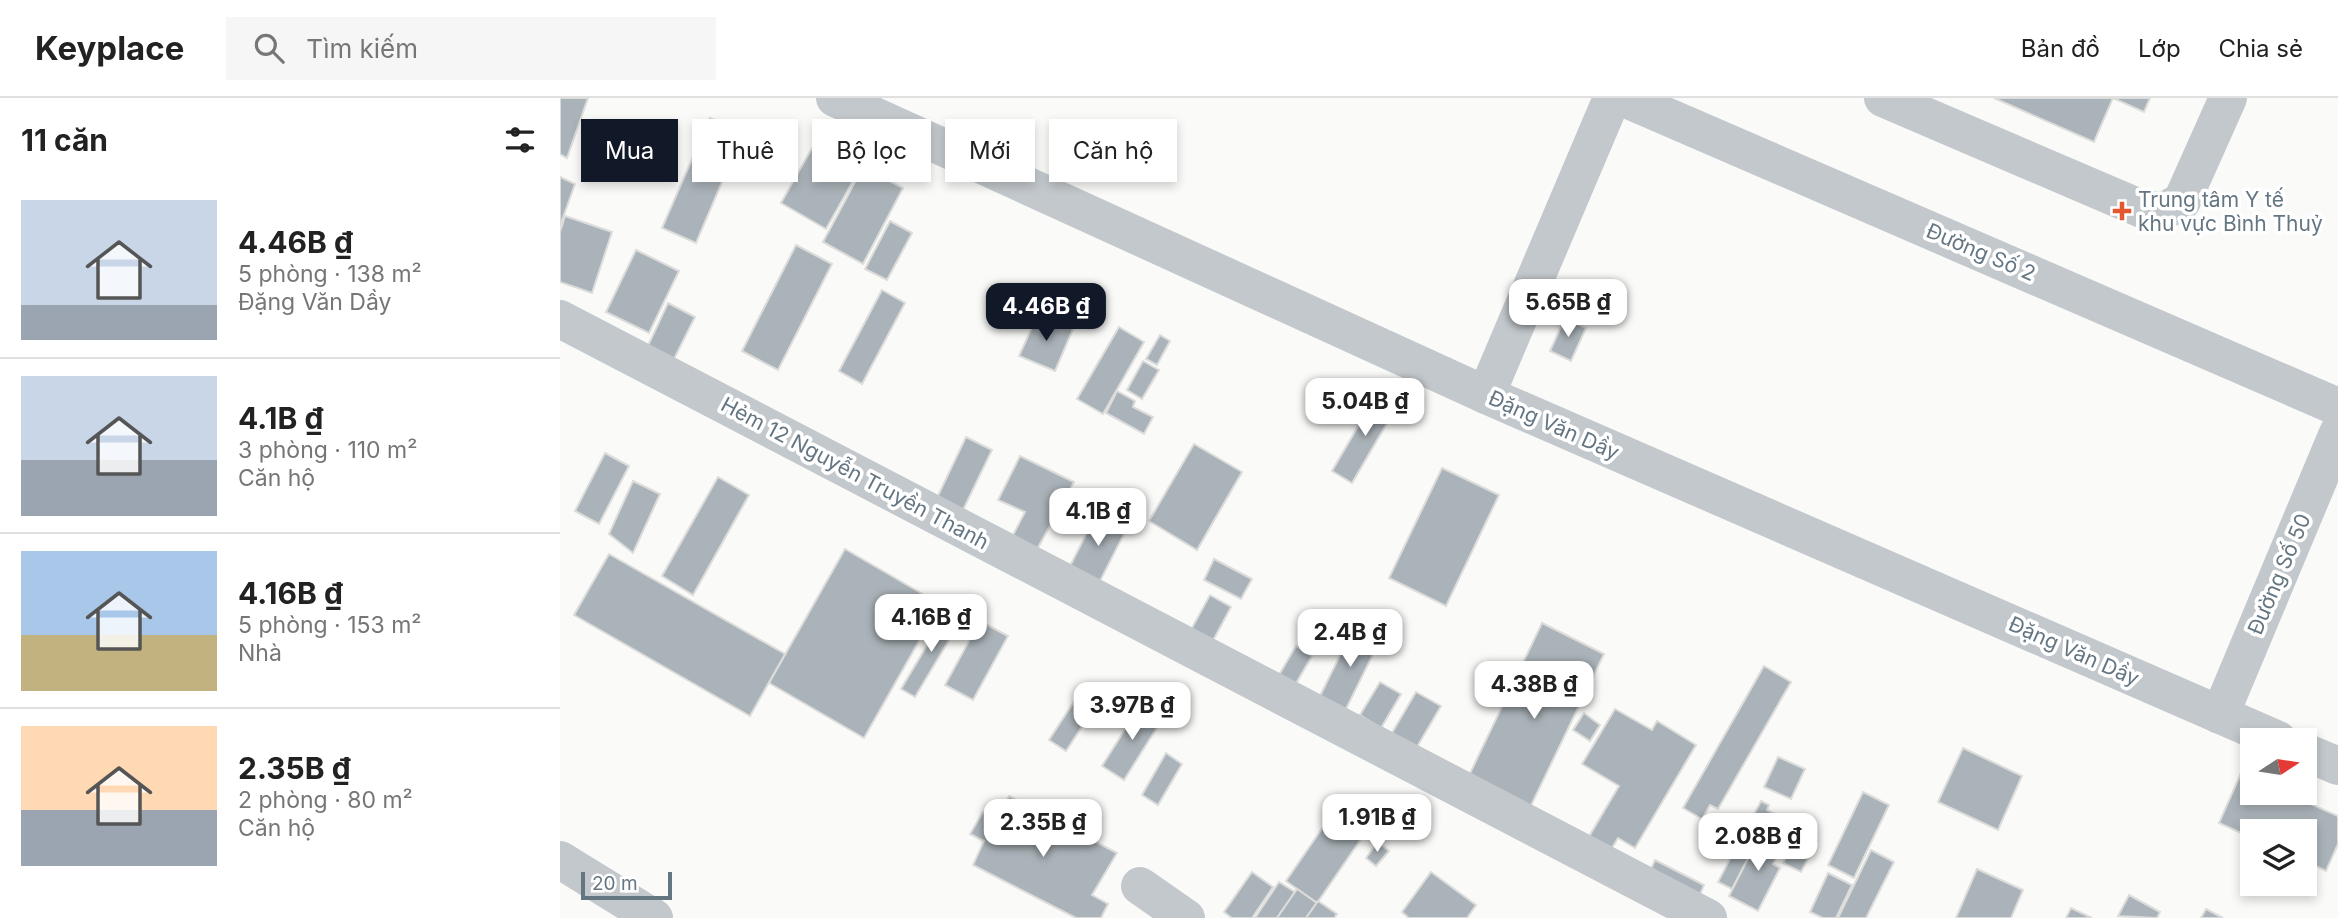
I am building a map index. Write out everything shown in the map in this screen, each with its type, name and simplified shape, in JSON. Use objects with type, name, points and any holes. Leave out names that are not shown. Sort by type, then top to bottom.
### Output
[{"type":"street","name":"Đặng Văn Dầy","points":[[835,98],[1486,395],[2250,728]]},
{"type":"street","points":[[1486,395],[1612,98]]},
{"type":"street","name":"Đường Số 2","points":[[1624,98],[2338,407]]},
{"type":"street","points":[[1883,98],[2142,209],[2164,211],[2182,201],[2228,98]]},
{"type":"street","name":"Hẻm 12 Nguyễn Truyền Thanh","points":[[560,319],[1708,918]]},
{"type":"street","name":"Đường Số 50","points":[[2220,715],[2338,433]]},
{"type":"street","points":[[2317,757],[2338,766]]},
{"type":"street","points":[[560,860],[654,918]]},
{"type":"street","points":[[1140,886],[1186,918]]},
{"type":"building","points":[[560,98],[588,98],[567,158],[560,154]]},
{"type":"building","points":[[1994,98],[2113,98],[2094,142]]},
{"type":"building","points":[[2113,98],[2150,98],[2144,112]]},
{"type":"building","points":[[812,148],[812,182],[852,182],[826,229],[781,203],[793,182],[798,182],[798,173]]},
{"type":"building","points":[[692,159],[692,182],[722,182],[696,243],[662,228]]},
{"type":"building","points":[[560,177],[575,184],[560,226]]},
{"type":"building","points":[[855,182],[892,182],[903,188],[863,264],[823,242]]},
{"type":"building","points":[[565,216],[612,232],[592,293],[560,282],[560,232]]},
{"type":"building","points":[[890,221],[912,233],[887,280],[865,269]]},
{"type":"building","points":[[796,245],[832,264],[778,370],[742,351]]},
{"type":"building","points":[[636,250],[679,271],[649,333],[606,312]]},
{"type":"building","points":[[882,290],[905,303],[862,384],[839,371]]},
{"type":"building","points":[[668,303],[695,317],[672,363],[646,350]]},
{"type":"building","points":[[1038,314],[1073,329],[1055,371],[1019,356]]},
{"type":"building","points":[[1565,318],[1586,328],[1571,361],[1550,351]]},
{"type":"building","points":[[1119,327],[1144,342],[1103,414],[1077,399]]},
{"type":"building","points":[[1160,335],[1170,341],[1157,365],[1146,359]]},
{"type":"building","points":[[1143,361],[1159,370],[1142,399],[1127,390]]},
{"type":"building","points":[[1117,391],[1135,401],[1133,407],[1153,417],[1144,434],[1106,413]]},
{"type":"building","points":[[1377,394],[1397,406],[1352,483],[1332,471]]},
{"type":"building","points":[[966,437],[992,450],[961,514],[935,502]]},
{"type":"building","points":[[1194,444],[1242,472],[1197,550],[1149,521]]},
{"type":"building","points":[[605,453],[629,466],[599,524],[575,511]]},
{"type":"building","points":[[1020,456],[1074,482],[1035,553],[1011,539],[1025,512],[998,500]]},
{"type":"building","points":[[1442,468],[1499,495],[1446,606],[1389,578]]},
{"type":"building","points":[[718,477],[749,495],[693,595],[662,576]]},
{"type":"building","points":[[633,481],[660,494],[633,553],[609,534]]},
{"type":"building","points":[[1099,509],[1129,524],[1097,587],[1067,572]]},
{"type":"building","points":[[845,549],[940,604],[864,738],[769,683]]},
{"type":"building","points":[[609,554],[785,654],[750,716],[574,615]]},
{"type":"building","points":[[1214,559],[1252,579],[1241,599],[1204,580]]},
{"type":"building","points":[[1210,595],[1231,607],[1209,648],[1187,637]]},
{"type":"building","points":[[947,612],[961,620],[915,697],[901,689]]},
{"type":"building","points":[[980,621],[1008,636],[973,700],[945,685]]},
{"type":"building","points":[[1542,623],[1604,654],[1525,818],[1463,788]]},
{"type":"building","points":[[1355,625],[1381,638],[1344,713],[1318,700]]},
{"type":"building","points":[[1296,646],[1312,656],[1295,685],[1279,675]]},
{"type":"building","points":[[1764,666],[1791,682],[1718,809],[1710,805],[1702,819],[1683,808]]},
{"type":"building","points":[[1380,682],[1401,694],[1381,728],[1360,715]]},
{"type":"building","points":[[1083,688],[1100,699],[1066,751],[1049,740]]},
{"type":"building","points":[[1416,692],[1441,706],[1414,752],[1389,738]]},
{"type":"building","points":[[1141,704],[1163,718],[1124,780],[1102,766]]},
{"type":"building","points":[[1615,709],[1652,730],[1657,721],[1696,745],[1635,848],[1618,838],[1609,853],[1587,840],[1619,786],[1582,764]]},
{"type":"building","points":[[1584,713],[1600,725],[1590,741],[1573,730]]},
{"type":"building","points":[[1963,748],[2022,776],[1998,830],[1938,802]]},
{"type":"building","points":[[1166,753],[1182,764],[1158,805],[1142,795]]},
{"type":"building","points":[[1778,757],[1805,769],[1791,799],[1764,787]]},
{"type":"building","points":[[2240,775],[2240,805],[2313,805],[2338,816],[2338,844],[2326,871],[2317,867],[2317,819],[2240,819],[2240,833],[2219,823]]},
{"type":"building","points":[[1863,792],[1889,805],[1854,878],[1828,865]]},
{"type":"building","points":[[1009,796],[1117,853],[1092,895],[1108,904],[1101,918],[1076,918],[973,865],[984,841],[970,834],[983,812],[997,818]]},
{"type":"building","points":[[1341,801],[1372,823],[1317,903],[1286,881]]},
{"type":"building","points":[[1761,801],[1769,805],[1767,810],[1794,824],[1783,844],[1748,826]]},
{"type":"building","points":[[1733,818],[1761,833],[1732,889],[1718,882],[1740,840],[1725,833]]},
{"type":"building","points":[[1799,832],[1817,841],[1801,872],[1783,863]]},
{"type":"building","points":[[1761,833],[1783,844],[1773,864],[1780,868],[1758,911],[1729,896]]},
{"type":"building","points":[[1378,842],[1389,851],[1376,866],[1366,858]]},
{"type":"building","points":[[1871,850],[1894,862],[1866,918],[1838,918]]},
{"type":"building","points":[[1655,860],[1704,885],[1697,902],[1647,877]]},
{"type":"building","points":[[1977,869],[2023,890],[2011,918],[1956,918]]},
{"type":"building","points":[[1252,872],[1273,887],[1252,918],[1232,918],[1224,912]]},
{"type":"building","points":[[1431,872],[1476,905],[1467,918],[1409,918],[1402,912]]},
{"type":"building","points":[[1828,873],[1852,885],[1836,918],[1823,918],[1810,912]]},
{"type":"building","points":[[1279,882],[1295,892],[1277,918],[1255,918]]},
{"type":"building","points":[[1297,889],[1317,903],[1306,918],[1277,918]]},
{"type":"building","points":[[2129,895],[2160,912],[2157,918],[2118,916]]},
{"type":"building","points":[[1318,901],[1337,914],[1334,918],[1306,918]]},
{"type":"building","points":[[2071,908],[2092,918],[2066,918]]},
{"type":"building","points":[[2206,909],[2223,918],[2201,918]]},
{"type":"place","name":"Trung tâm Y tế khu vực Bình Thuỷ","points":[[2122,211]]}]
